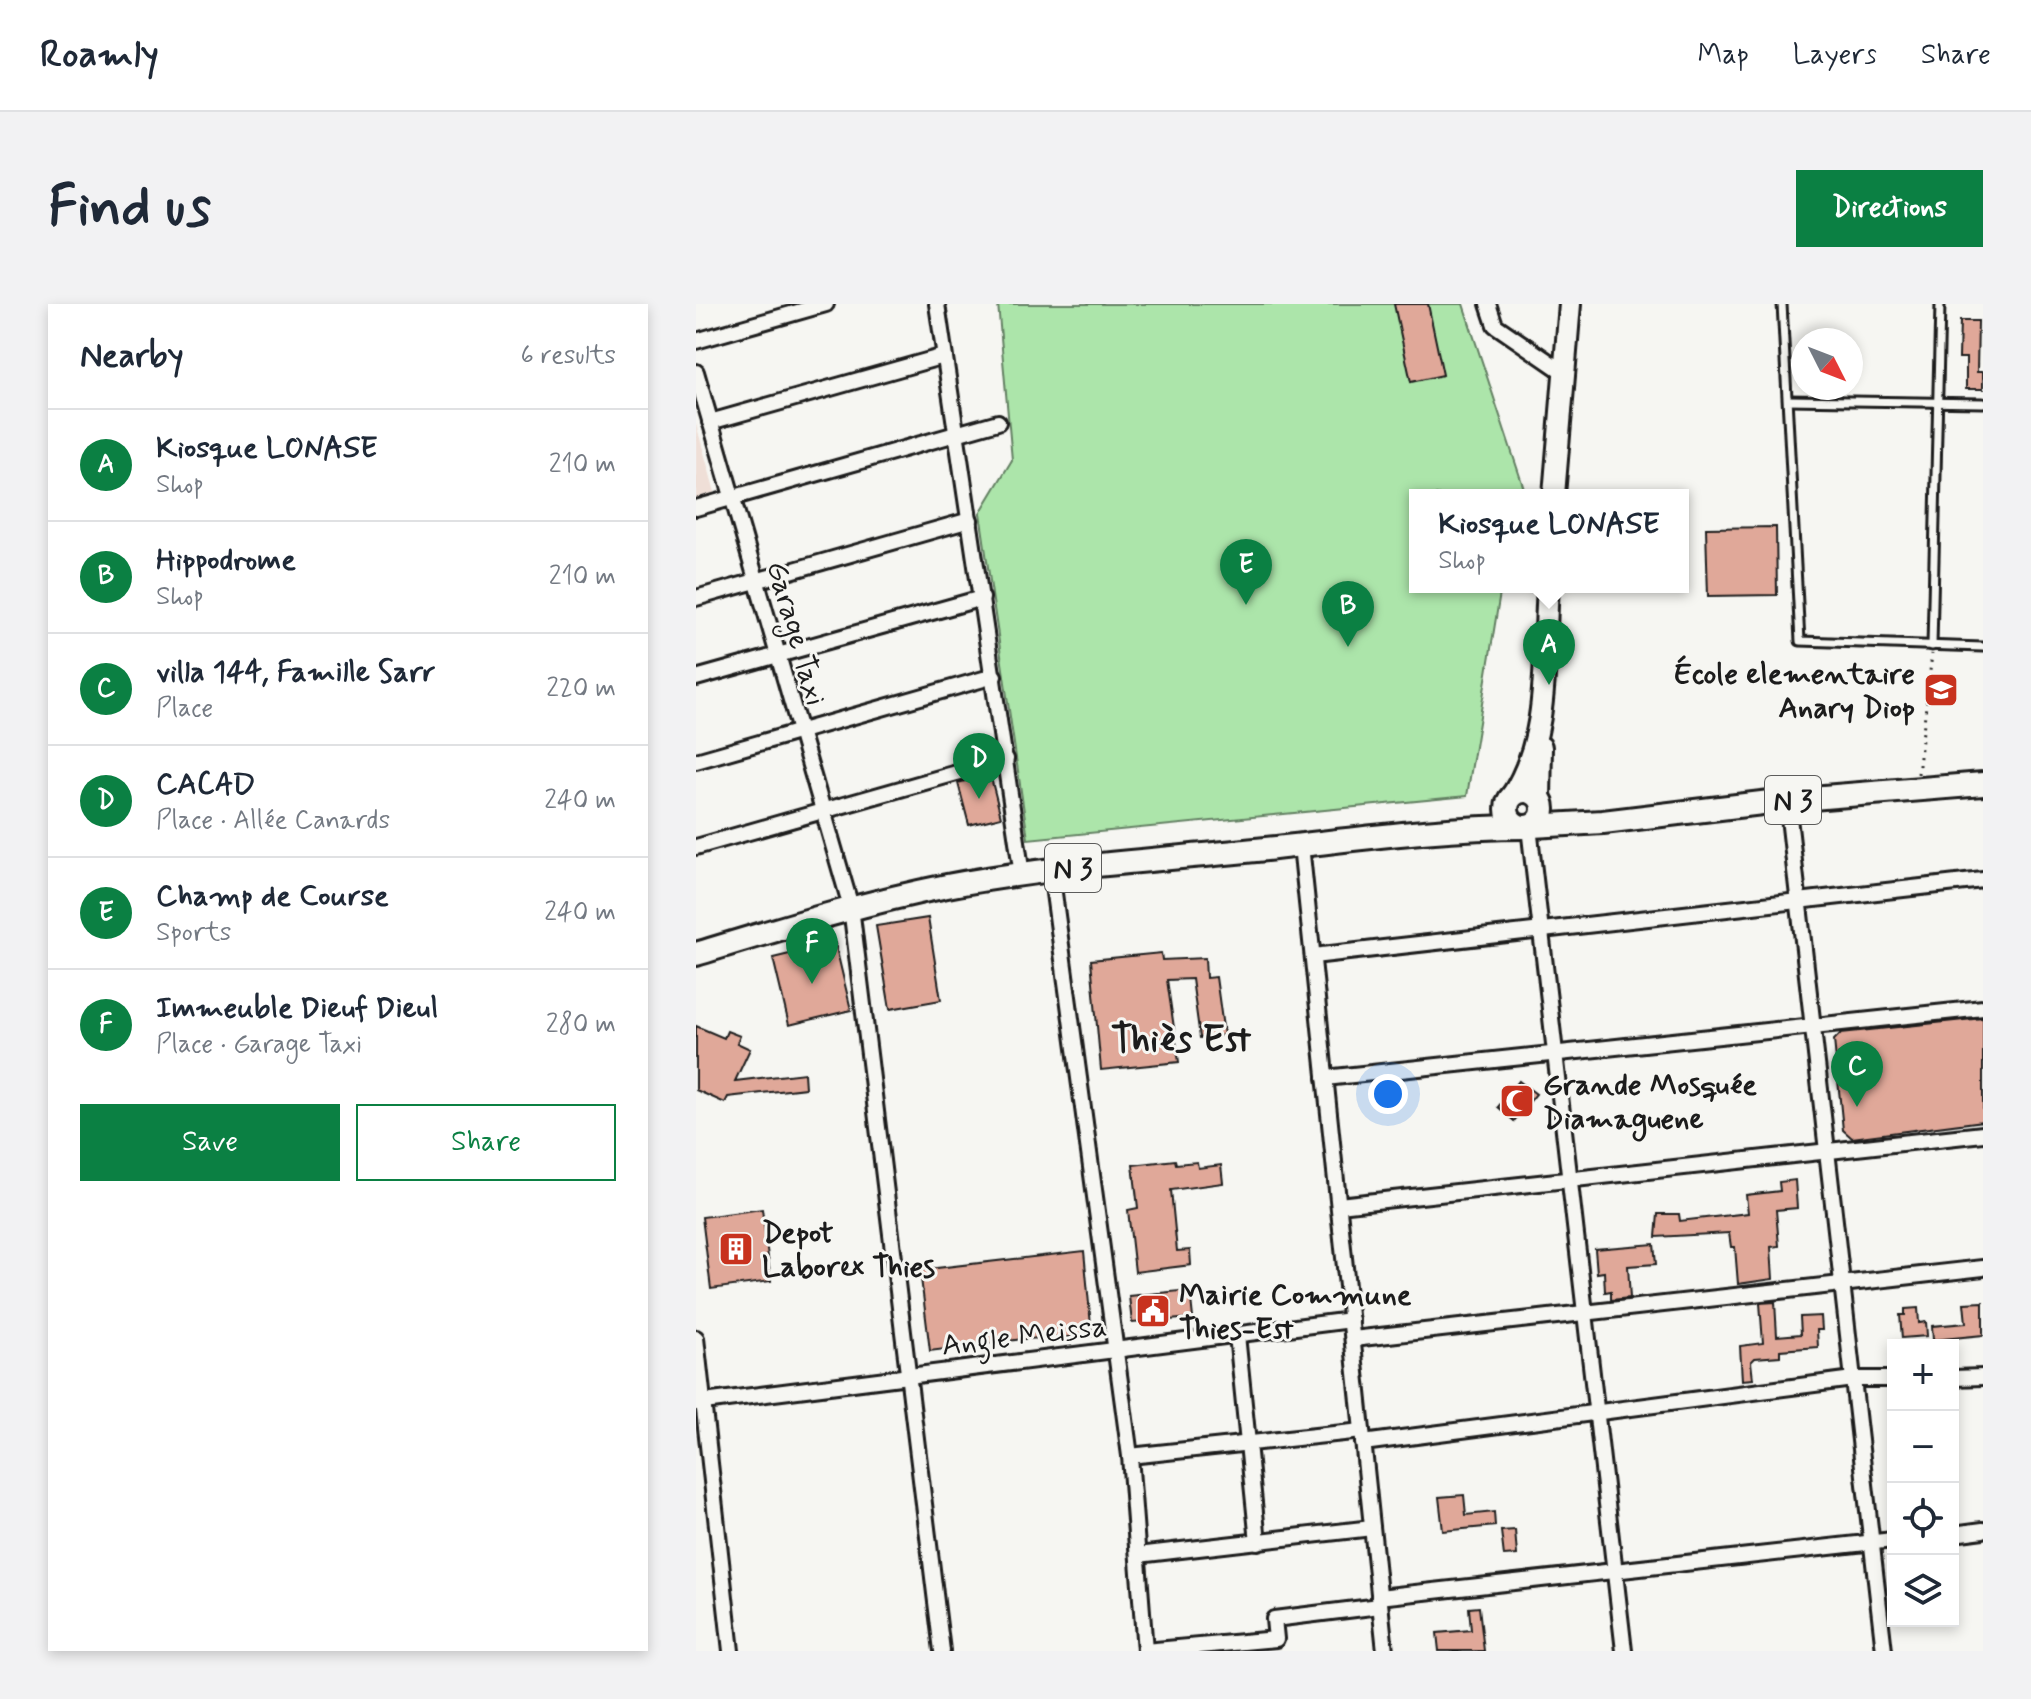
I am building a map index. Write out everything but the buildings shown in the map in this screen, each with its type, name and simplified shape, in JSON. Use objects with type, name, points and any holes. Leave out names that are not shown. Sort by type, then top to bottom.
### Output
[{"type":"main road","points":[[1554,489],[1570,304]]},
{"type":"main road","points":[[1534,817],[1548,593]]},
{"type":"main road","points":[[1534,817],[1512,822],[1510,800],[1531,764],[1539,731]]},
{"type":"main road","name":"N 3","points":[[696,954],[851,907],[949,886],[1051,871],[1459,830],[1534,817],[1603,822],[1787,800],[1983,784]]},
{"type":"main road","points":[[1510,800],[1522,790],[1534,817]]},
{"type":"main road","name":"N 3","points":[[1459,830],[1510,800]]},
{"type":"street","points":[[696,341],[826,304]]},
{"type":"street","points":[[937,304],[1022,875]]},
{"type":"street","points":[[1488,304],[1495,325],[1562,371]]},
{"type":"street","points":[[703,421],[944,356]]},
{"type":"street","name":"Garage Taxi","points":[[696,372],[703,421],[732,498],[851,907],[911,1374],[942,1651]]},
{"type":"street","points":[[696,508],[998,422]]},
{"type":"street","points":[[696,598],[970,520]]},
{"type":"street","points":[[696,678],[982,598]]},
{"type":"street","points":[[696,761],[994,676]]},
{"type":"street","points":[[696,847],[1006,759]]},
{"type":"street","points":[[1787,800],[1884,1651]]},
{"type":"street","points":[[1534,817],[1541,930],[1624,1651]]},
{"type":"street","points":[[1301,845],[1385,1651]]},
{"type":"street","points":[[1051,871],[1130,1456],[1145,1651],[1276,1639],[1274,1619],[1380,1602],[1615,1571],[1887,1541]]},
{"type":"street","points":[[1313,956],[1983,880]]},
{"type":"street","points":[[1325,1078],[1983,1008]]},
{"type":"street","points":[[1339,1205],[1983,1134]]},
{"type":"street","points":[[1353,1339],[1983,1268]]},
{"type":"street","name":"Angle Meissa","points":[[700,1403],[1351,1320]]},
{"type":"street","points":[[1237,1335],[1258,1542]]},
{"type":"street","points":[[696,1338],[700,1403],[731,1651]]},
{"type":"street","points":[[1959,1378],[1983,1377]]},
{"type":"street","points":[[1130,1456],[1249,1443],[1363,1437],[1596,1413],[1853,1379],[1887,1379]]},
{"type":"street","points":[[1138,1555],[1372,1528]]},
{"type":"street","points":[[1959,1533],[1983,1530]]},
{"type":"lane","points":[[1782,304],[1800,641],[1983,647]]},
{"type":"lane","points":[[1932,646],[1940,304]]},
{"type":"lane","points":[[1788,400],[1983,403]]},
{"type":"path","points":[[1917,789],[1932,646]]},
{"type":"shaded area","points":[[696,424],[715,492],[696,498]]},
{"type":"green space","points":[[998,304],[1463,304],[1524,489],[1409,489],[1409,593],[1500,593],[1467,796],[1028,839],[980,513],[1012,460]]},
{"type":"place","name":"Champ de Course","points":[[1246,605]]},
{"type":"place","name":"Hippodrome","points":[[1348,647]]},
{"type":"place","name":"Kiosque LONASE","points":[[1549,685]]},
{"type":"place","name":"École elementaire Anary Diop","points":[[1941,690]]},
{"type":"place","name":"CACAD","points":[[979,799]]},
{"type":"place","name":"Immeuble Dieuf Dieul","points":[[812,984]]},
{"type":"place","name":"Grande Mosquée Diamaguene","points":[[1517,1101]]},
{"type":"place","name":"villa 144, Famille Sarr","points":[[1857,1107]]},
{"type":"place","name":"Depot Laborex Thies","points":[[736,1249]]},
{"type":"place","name":"Mairie Commune Thies-Est","points":[[1153,1311]]},
{"type":"district","name":"Thiès Est","points":[[1181,1038]]}]
